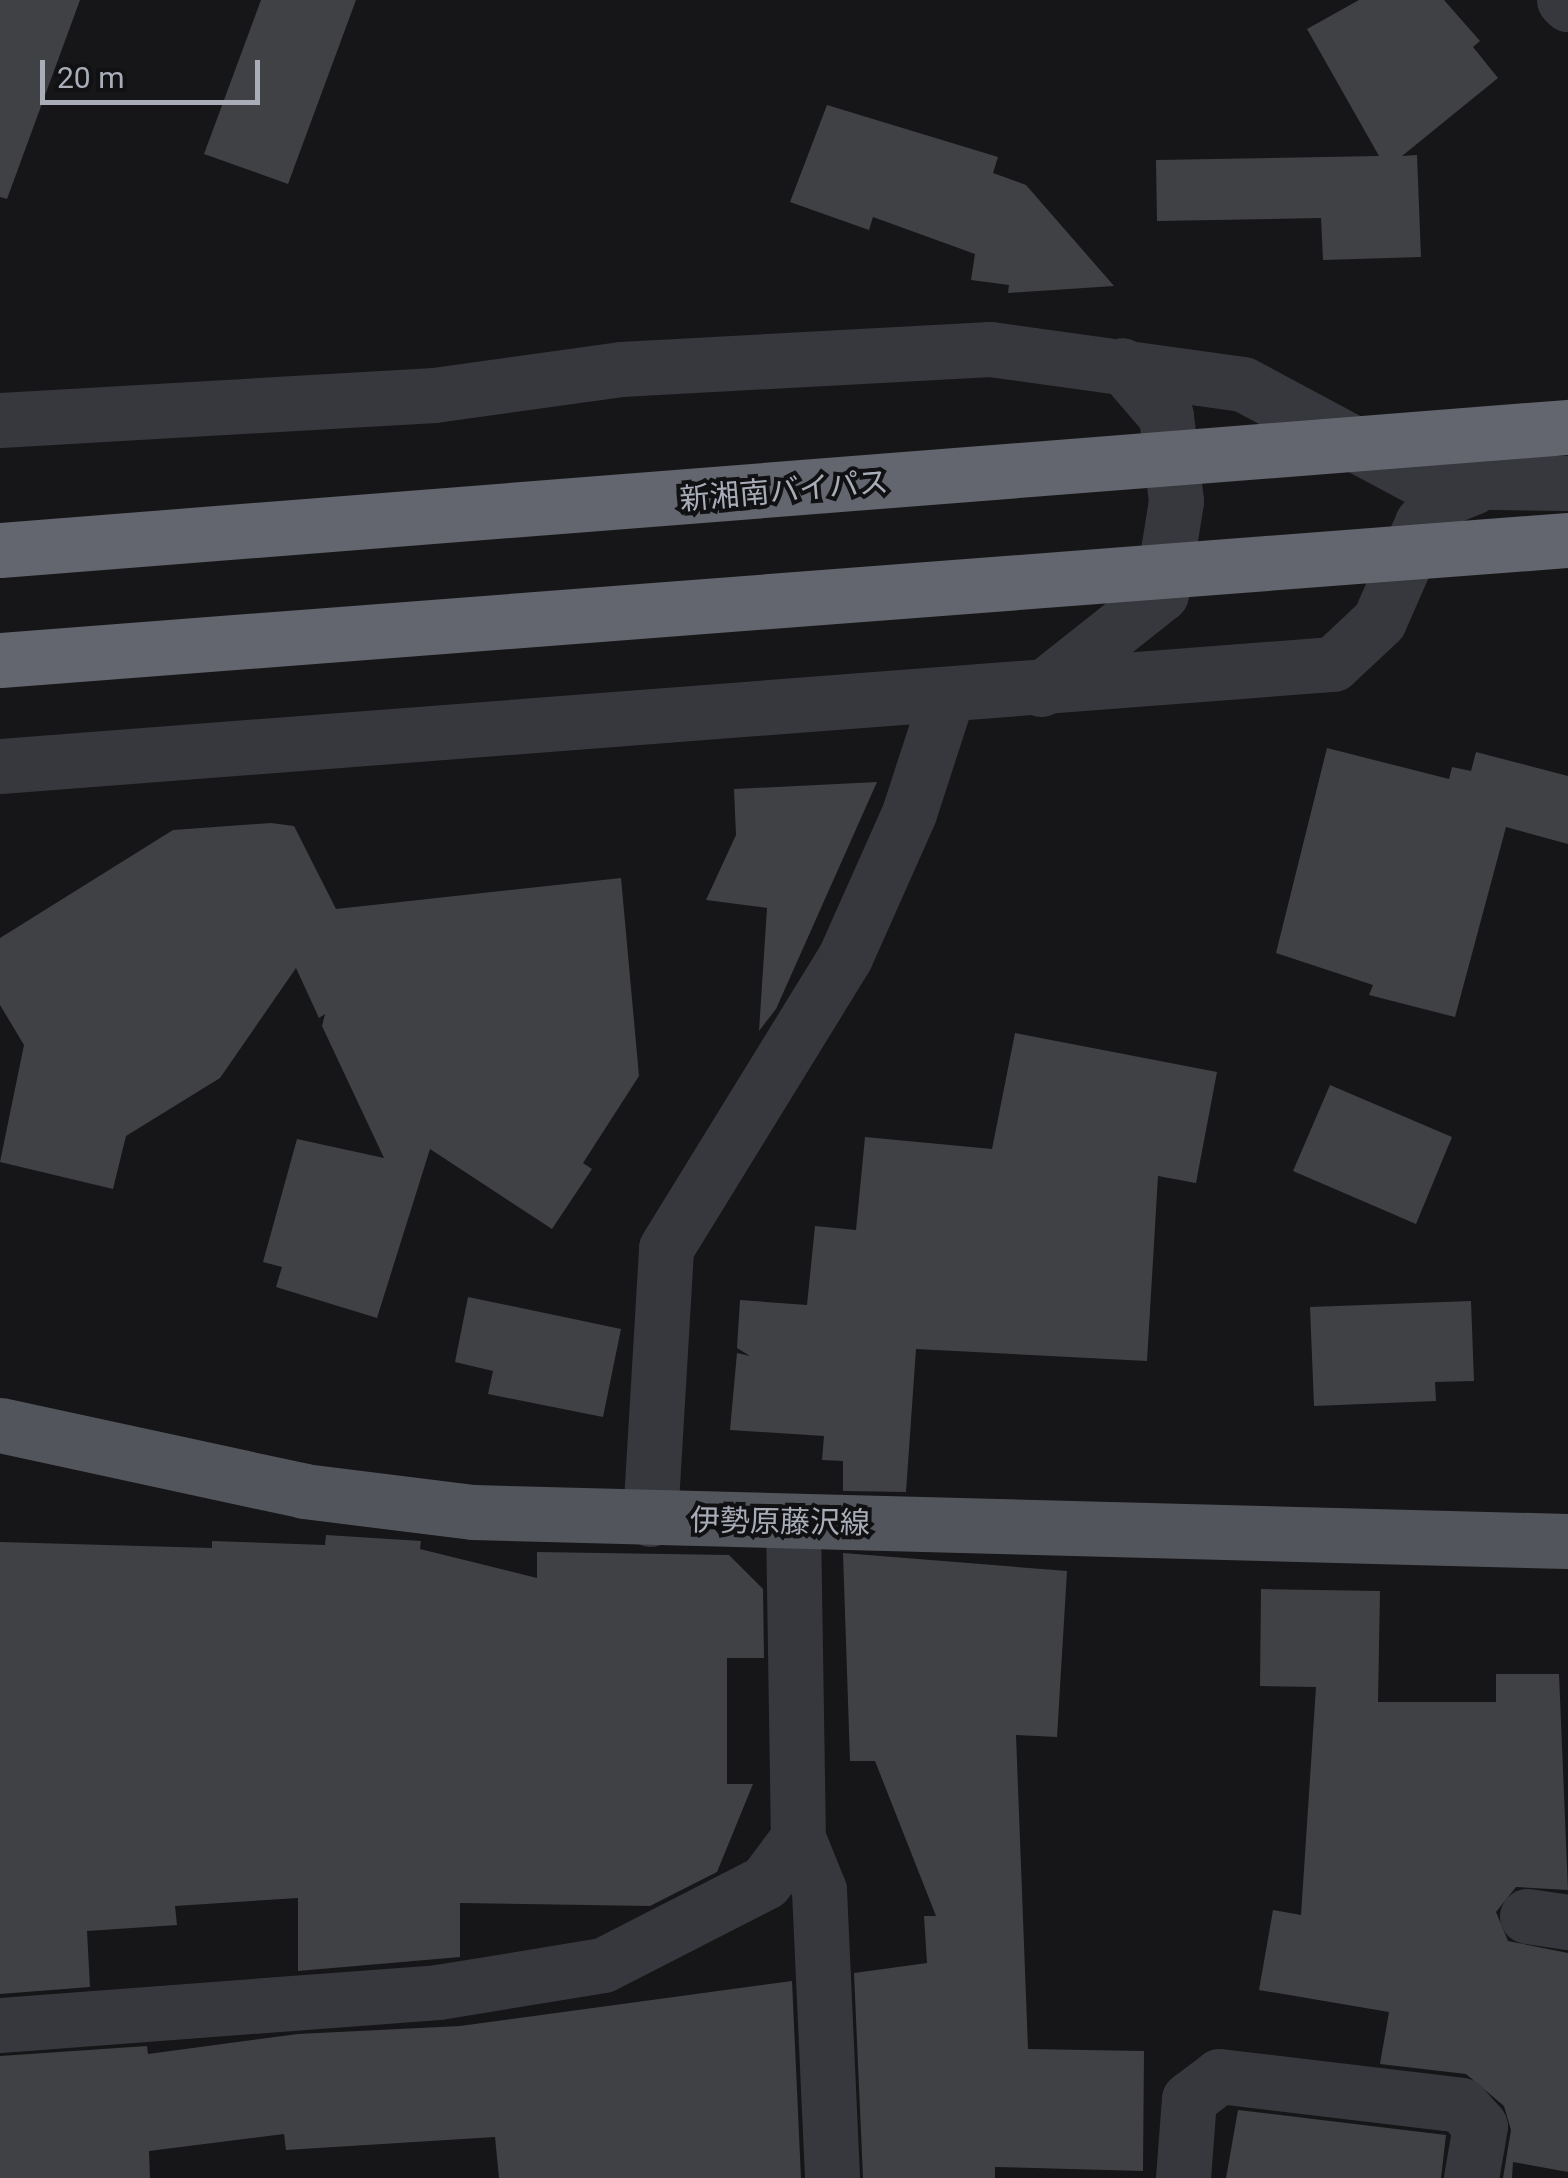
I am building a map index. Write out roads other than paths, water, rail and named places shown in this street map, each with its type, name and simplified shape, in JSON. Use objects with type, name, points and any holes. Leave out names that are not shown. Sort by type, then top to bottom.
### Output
[{"type":"highway","name":"新湘南バイパス","points":[[0,550],[1568,428]]},
{"type":"highway","points":[[0,660],[1568,540]]},
{"type":"main road","name":"伊勢原藤沢線","points":[[0,1426],[304,1491],[473,1512],[1568,1541]]},
{"type":"street","points":[[0,420],[434,395],[621,370],[990,349],[1122,364],[1243,384],[1383,465],[1473,487],[1568,482]]},
{"type":"street","points":[[1042,689],[1161,594],[1176,500],[1166,416],[1122,364]]},
{"type":"street","points":[[0,766],[946,699],[1333,664],[1379,621],[1422,523],[1443,500],[1473,487]]},
{"type":"street","points":[[650,1519],[666,1248],[845,956],[909,813],[946,699]]},
{"type":"street","points":[[794,1523],[798,1838],[818,1890],[832,2178]]},
{"type":"street","points":[[0,2025],[438,1992],[603,1965],[765,1882],[798,1838]]},
{"type":"street","points":[[1184,2178],[1189,2099],[1219,2076],[1461,2105],[1480,2126],[1471,2178]]}]
